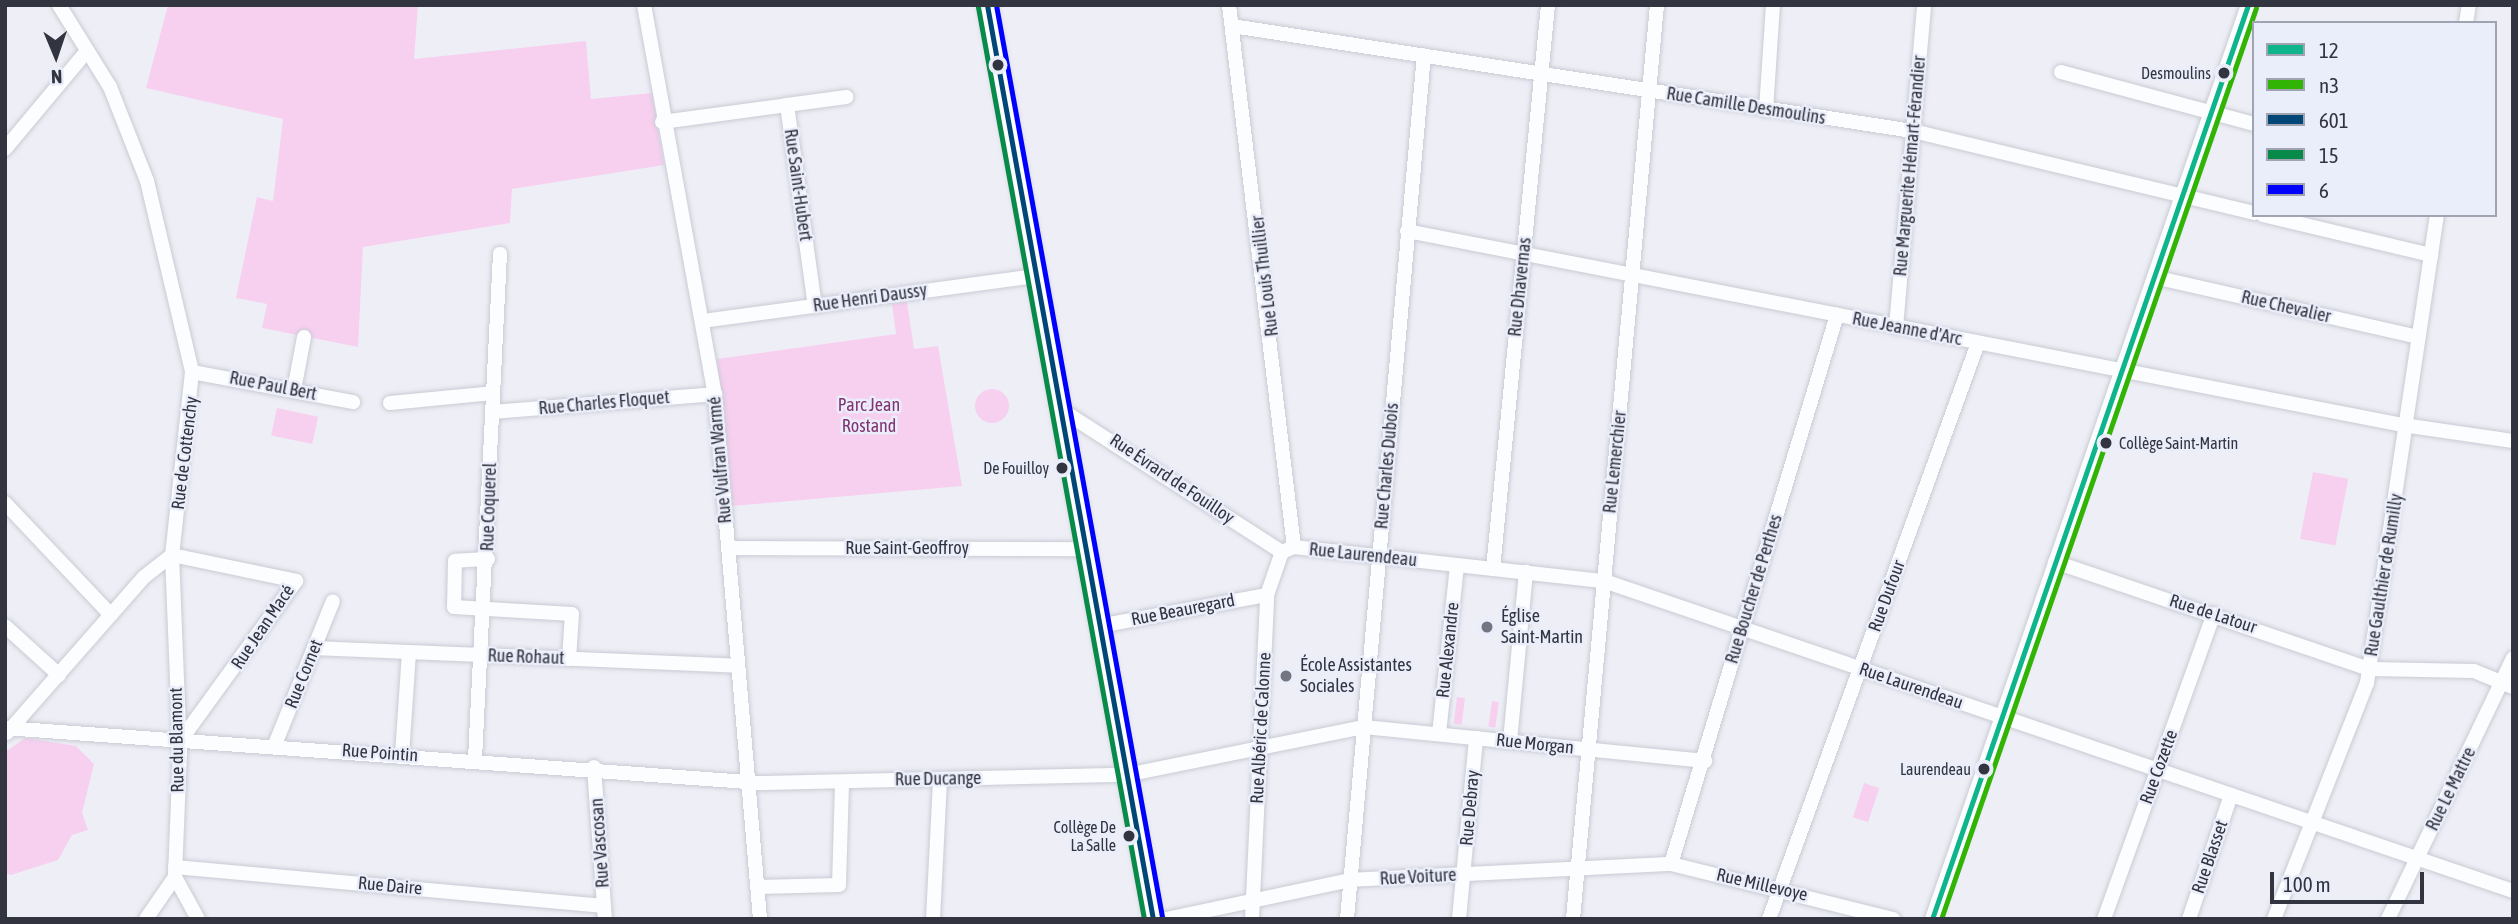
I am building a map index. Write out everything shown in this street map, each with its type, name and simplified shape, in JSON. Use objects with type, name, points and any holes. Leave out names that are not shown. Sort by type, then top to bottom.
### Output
[{"type":"main road","points":[[987,5],[1153,919]]},
{"type":"street","name":"Rue de Cottenchy","points":[[59,5],[110,87],[147,181],[192,372],[172,555]]},
{"type":"street","name":"Rue Vulfran Warmé","points":[[644,5],[663,122],[715,394],[738,666],[751,783],[760,919]]},
{"type":"street","name":"Rue Louis Thuillier","points":[[1229,5],[1288,549]]},
{"type":"street","name":"Rue Dhavernas","points":[[1493,569],[1548,5]]},
{"type":"street","name":"Rue Lemerchier","points":[[1573,919],[1657,5]]},
{"type":"street","points":[[1766,110],[1773,5]]},
{"type":"street","name":"Rue Marguerite Hémart-Férandier","points":[[1896,327],[1924,5]]},
{"type":"street","points":[[1931,919],[2248,5]]},
{"type":"street","name":"Rue Camille Desmoulins","points":[[1232,26],[1913,131],[2252,213]]},
{"type":"street","points":[[5,149],[88,51]]},
{"type":"street","name":"Rue Charles Dubois","points":[[1347,919],[1424,55]]},
{"type":"street","points":[[2062,72],[2252,123]]},
{"type":"street","points":[[787,105],[846,97]]},
{"type":"street","name":"Rue Saint-Hubert","points":[[663,122],[787,105],[815,306]]},
{"type":"street","points":[[2271,217],[2431,256]]},
{"type":"street","name":"Rue Gaulthier de Rumilly","points":[[2274,919],[2370,669],[2437,217]]},
{"type":"street","name":"Rue Jeanne d'Arc","points":[[1407,230],[2407,426],[2513,441]]},
{"type":"street","name":"Rue Coquerel","points":[[475,759],[488,559],[500,254]]},
{"type":"street","name":"Rue Henri Daussy","points":[[703,321],[1036,276]]},
{"type":"street","name":"Rue Chevalier","points":[[2154,277],[2418,337]]},
{"type":"street","name":"Rue Boucher de Perthes","points":[[1671,864],[1705,761],[1742,628],[1837,315]]},
{"type":"street","points":[[293,390],[304,337]]},
{"type":"street","name":"Rue Dufour","points":[[1769,919],[1978,343]]},
{"type":"street","name":"Rue Paul Bert","points":[[192,372],[353,402]]},
{"type":"street","points":[[390,403],[493,393]]},
{"type":"street","name":"Rue Charles Floquet","points":[[493,412],[715,394]]},
{"type":"street","name":"Rue Évrard de Fouilloy","points":[[1060,409],[1288,549]]},
{"type":"street","points":[[5,503],[111,615]]},
{"type":"street","name":"Rue Saint-Geoffroy","points":[[728,548],[1085,548]]},
{"type":"street","name":"Rue Laurendeau","points":[[1288,549],[1379,556],[1604,581],[2513,891]]},
{"type":"street","name":"Rue Albéric de Calonne","points":[[1252,919],[1267,595],[1288,549]]},
{"type":"street","points":[[7,731],[111,615],[172,555]]},
{"type":"street","name":"Rue du Blamont","points":[[172,555],[180,741],[175,872]]},
{"type":"street","name":"Rue Jean Macé","points":[[172,555],[296,581],[180,741]]},
{"type":"street","points":[[488,559],[455,561],[454,607],[483,611],[572,614],[569,659]]},
{"type":"street","name":"Rue de Latour","points":[[2055,562],[2370,669],[2473,670],[2507,684]]},
{"type":"street","name":"Rue Alexandre","points":[[1439,734],[1457,565]]},
{"type":"street","points":[[1510,741],[1526,572]]},
{"type":"street","name":"Rue Beauregard","points":[[1099,626],[1267,595]]},
{"type":"street","name":"Rue Cornet","points":[[274,747],[333,601]]},
{"type":"street","name":"Rue Cozette","points":[[2104,919],[2214,614]]},
{"type":"street","points":[[5,626],[59,675]]},
{"type":"street","name":"Rue Rohaut","points":[[314,648],[738,666]]},
{"type":"street","points":[[402,755],[409,652]]},
{"type":"street","name":"Rue Le Mattre","points":[[2388,919],[2507,684],[2513,658]]},
{"type":"street","name":"Rue Morgan","points":[[1259,748],[1364,727],[1705,761]]},
{"type":"street","name":"Rue Pointin","points":[[7,731],[594,767],[751,783]]},
{"type":"street","name":"Rue Debray","points":[[1459,919],[1476,738]]},
{"type":"street","name":"Rue Ducange","points":[[751,783],[1126,775],[1259,748]]},
{"type":"street","name":"Rue Vascosan","points":[[594,767],[605,912]]},
{"type":"street","points":[[933,919],[940,779]]},
{"type":"street","points":[[757,887],[839,885],[842,782]]},
{"type":"street","name":"Rue Blasset","points":[[2189,919],[2231,795]]},
{"type":"street","name":"Rue Millevoye","points":[[1671,864],[1780,888],[1893,919]]},
{"type":"street","name":"Rue Voiture","points":[[1167,919],[1350,880],[1671,864]]},
{"type":"street","points":[[146,919],[175,872]]},
{"type":"street","points":[[175,872],[198,919]]},
{"type":"street","name":"Rue Daire","points":[[175,872],[605,912]]},
{"type":"green space","points":[[168,5],[418,5],[414,59],[586,41],[591,99],[652,93],[664,165],[512,189],[510,223],[363,247],[358,347],[262,328],[267,304],[236,298],[257,197],[273,201],[283,119],[146,88]]},
{"type":"green space","name":"Parc Jean Rostand","points":[[907,302],[914,349],[938,346],[962,486],[732,506],[717,359],[896,334],[892,304]]},
{"type":"green space","points":[[992,389],[1004,394],[1009,406],[1004,418],[992,423],[980,418],[975,406],[980,394]]},
{"type":"green space","points":[[277,408],[318,417],[312,444],[271,435]]},
{"type":"green space","points":[[2313,472],[2348,479],[2335,546],[2300,539]]},
{"type":"green space","points":[[1457,697],[1465,698],[1462,725],[1454,724]]},
{"type":"green space","points":[[1492,701],[1499,702],[1495,728],[1488,727]]},
{"type":"green space","points":[[25,738],[76,746],[94,764],[82,813],[88,830],[72,835],[58,860],[11,875],[5,873],[5,752]]},
{"type":"green space","points":[[1864,783],[1879,788],[1868,822],[1853,817]]},
{"type":"transit line","name":"601","points":[[987,5],[1153,919]]},
{"type":"transit line","name":"6","points":[[996,5],[1162,917]]},
{"type":"transit line","name":"12","points":[[1932,919],[2248,5]]},
{"type":"transit line","name":"15","points":[[978,7],[1144,919]]},
{"type":"transit line","name":"n3","points":[[1941,919],[2256,8]]},
{"type":"place","name":"Desmoulins","points":[[2224,73]]},
{"type":"place","name":"Collège Saint-Martin","points":[[2106,443]]},
{"type":"place","name":"De Fouilloy","points":[[1062,468]]},
{"type":"place","name":"Église Saint-Martin","points":[[1487,627]]},
{"type":"place","name":"École Assistantes Sociales","points":[[1286,676]]},
{"type":"place","name":"Laurendeau","points":[[1984,769]]},
{"type":"place","name":"Collège De La Salle","points":[[1129,836]]}]
